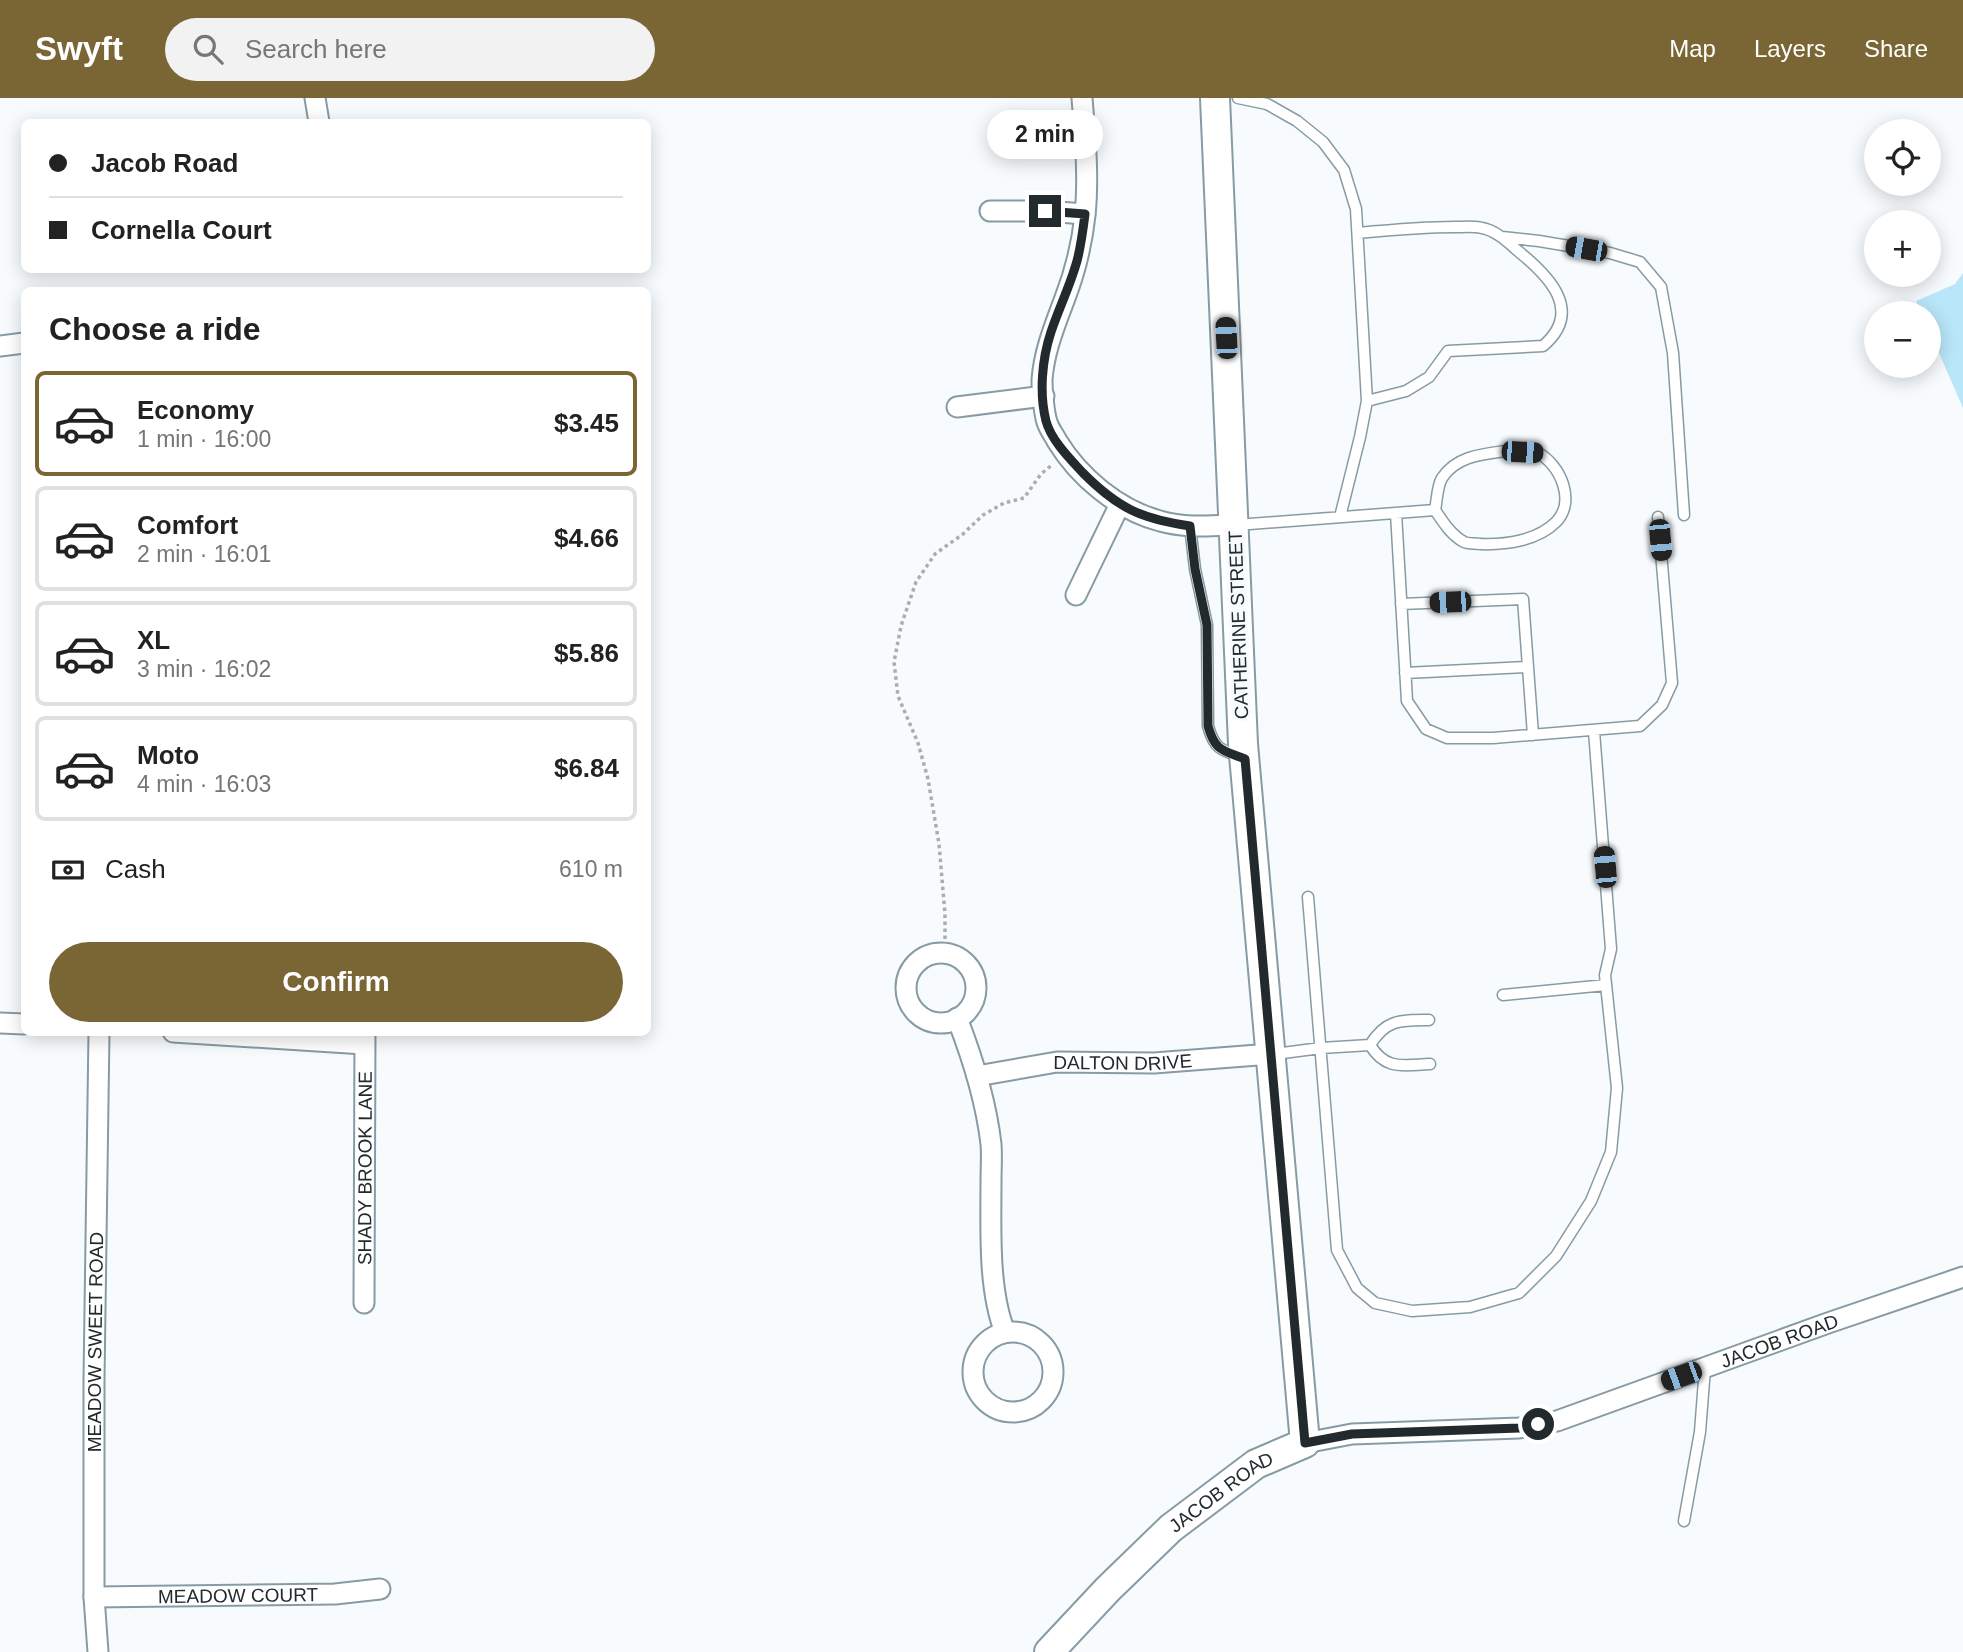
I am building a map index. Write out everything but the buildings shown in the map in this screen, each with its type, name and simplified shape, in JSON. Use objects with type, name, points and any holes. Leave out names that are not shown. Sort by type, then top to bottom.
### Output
[{"type":"street","points":[[315,98],[318,119]]},
{"type":"street","points":[[1082,98],[1086,149],[1085,214],[1077,260],[1051,333],[1042,380],[1047,423],[1065,454],[1104,494],[1120,505],[1162,522],[1190,526],[1234,525]]},
{"type":"street","name":"CATHERINE STREET","points":[[1214,98],[1245,759],[1305,1443]]},
{"type":"street","points":[[990,211],[1085,214]]},
{"type":"street","points":[[0,346],[21,342]]},
{"type":"street","points":[[957,407],[1044,396]]},
{"type":"street","points":[[1076,595],[1120,505]]},
{"type":"street","points":[[945,953],[958,957],[969,966],[975,979],[976,992],[971,1005],[962,1016],[950,1022],[937,1023],[923,1019],[913,1010],[907,997],[906,984],[910,971],[919,960],[931,954],[945,953]]},
{"type":"street","points":[[957,1018],[977,1076],[991,1145],[994,1295],[1005,1332]]},
{"type":"street","points":[[0,1023],[21,1024]]},
{"type":"street","name":"MEADOW SWEET ROAD","points":[[97,1652],[94,1597],[94,1379],[99,1036]]},
{"type":"street","points":[[300,1036],[364,1038]]},
{"type":"street","name":"SHADY BROOK LANE","points":[[364,1038],[364,1303]]},
{"type":"street","name":"DALTON DRIVE","points":[[977,1076],[1057,1062],[1154,1063],[1270,1054]]},
{"type":"street","name":"JACOB ROAD","points":[[1049,1652],[1108,1589],[1171,1528],[1256,1464],[1305,1443],[1352,1434],[1519,1428],[1557,1421],[1963,1276]]},
{"type":"street","points":[[1005,1332],[1021,1332],[1036,1337],[1047,1349],[1054,1363],[1054,1379],[1048,1394],[1037,1406],[1022,1412],[1006,1412],[991,1406],[979,1395],[973,1380],[973,1364],[979,1350],[990,1338],[1005,1332]]},
{"type":"street","name":"MEADOW COURT","points":[[94,1597],[335,1594],[380,1589]]},
{"type":"lane","points":[[1238,98],[1267,104],[1297,121],[1323,142],[1344,170],[1356,209],[1367,401],[1340,517]]},
{"type":"lane","points":[[1358,233],[1435,227],[1484,228],[1501,237],[1535,264],[1559,293],[1563,312],[1555,336],[1543,346],[1448,351],[1429,377],[1406,391],[1367,401]]},
{"type":"lane","points":[[1501,237],[1610,253],[1640,262],[1661,287],[1673,353],[1684,515]]},
{"type":"lane","points":[[1506,451],[1537,453],[1551,465],[1562,479],[1566,503],[1557,521],[1537,535],[1502,544],[1465,543],[1447,528],[1435,510],[1440,480],[1453,465],[1474,455],[1506,451]]},
{"type":"lane","points":[[1234,525],[1435,510]]},
{"type":"lane","points":[[1396,513],[1407,701],[1426,729],[1447,738],[1493,738],[1640,726],[1662,705],[1672,683],[1658,517]]},
{"type":"lane","points":[[1190,526],[1195,569],[1207,625],[1208,726],[1212,742],[1222,750],[1245,759]]},
{"type":"lane","points":[[1401,604],[1522,599],[1533,735]]},
{"type":"lane","points":[[1405,673],[1528,667]]},
{"type":"lane","points":[[1308,897],[1337,1250],[1357,1288],[1375,1303],[1412,1311],[1470,1307],[1519,1293],[1556,1256],[1591,1201],[1611,1152],[1618,1088],[1605,975],[1611,949],[1594,731]]},
{"type":"lane","points":[[1503,995],[1606,985]]},
{"type":"lane","points":[[1370,1045],[1378,1032],[1387,1025],[1403,1020],[1429,1020]]},
{"type":"lane","points":[[1270,1054],[1370,1045]]},
{"type":"lane","points":[[1370,1045],[1388,1064],[1430,1064]]},
{"type":"lane","points":[[1684,1521],[1700,1432],[1705,1367]]},
{"type":"path","points":[[945,953],[945,914],[939,844],[928,779],[918,743],[898,696],[894,662],[901,626],[916,582],[935,554],[963,534],[983,515],[1004,503],[1024,498],[1041,474],[1065,454]]},
{"type":"shaded area","points":[[1963,273],[1963,408],[1941,358],[1941,301],[1916,301],[1955,284]]},
{"type":"route","points":[[1045,211],[1085,214],[1077,260],[1051,333],[1042,380],[1047,423],[1065,454],[1104,494],[1141,515],[1162,522],[1190,526],[1195,569],[1207,625],[1208,726],[1212,742],[1222,750],[1245,759],[1305,1443],[1352,1434],[1519,1428],[1538,1424]]}]
